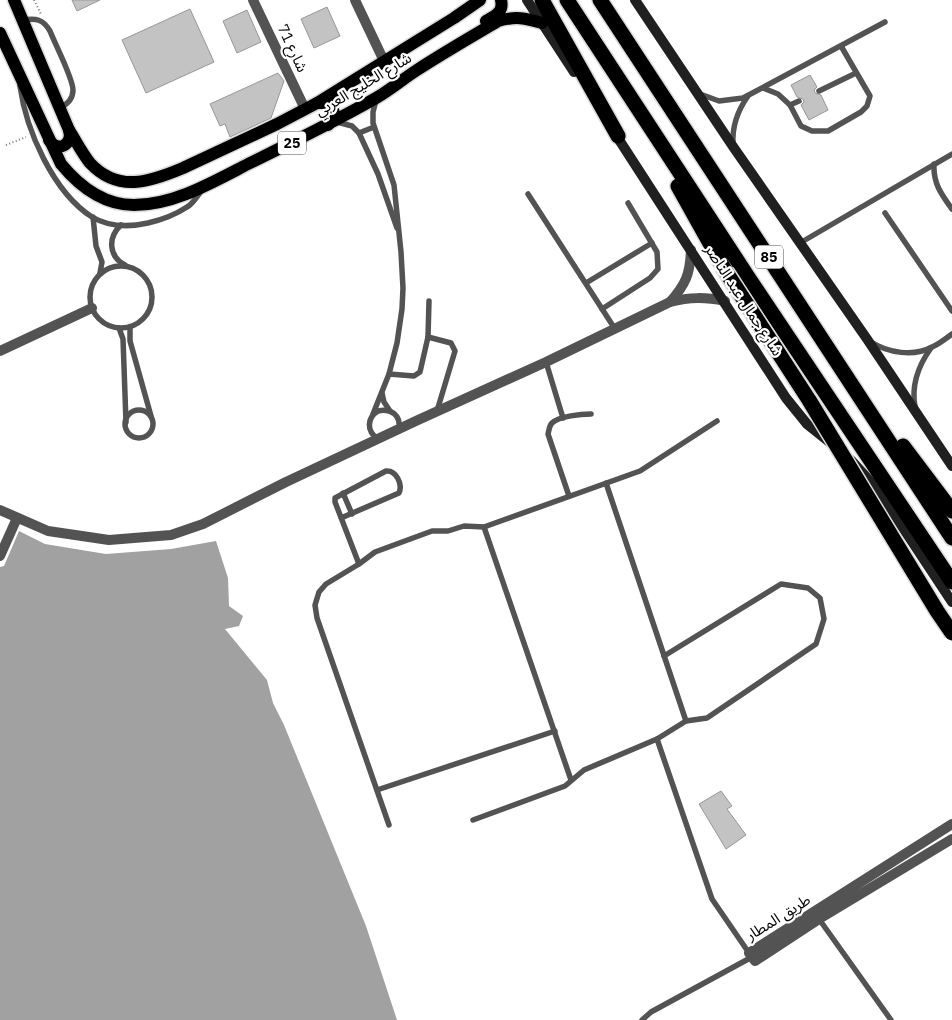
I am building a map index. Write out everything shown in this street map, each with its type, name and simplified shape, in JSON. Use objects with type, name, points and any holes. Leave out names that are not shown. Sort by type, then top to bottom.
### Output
[{"type":"highway","points":[[542,0],[618,136]]},
{"type":"highway","name":"شارع جمال عبد الناصر","points":[[567,0],[748,277],[952,582]]},
{"type":"highway","name":"85","points":[[600,0],[952,538]]},
{"type":"highway","points":[[623,86],[726,272],[810,400],[952,633]]},
{"type":"highway","points":[[862,400],[900,443],[952,511]]},
{"type":"main road","name":"شارع الخليج العربي","points":[[14,0],[69,130],[90,163],[103,173],[122,182],[138,182],[156,178],[183,168],[305,109],[454,18],[480,0]]},
{"type":"main road","points":[[417,70],[434,52],[498,14],[502,7],[501,0]]},
{"type":"main road","name":"شارع جمال عبد الناصر","points":[[527,0],[618,136],[793,407],[807,424],[845,455],[868,478],[952,602]]},
{"type":"main road","points":[[635,0],[952,466]]},
{"type":"main road","name":"شارع الخليج العربي","points":[[0,33],[48,140],[61,164],[71,177],[93,194],[111,201],[132,205],[146,205],[186,194],[331,123],[378,97],[417,70],[498,21],[511,17],[523,17],[542,23]]},
{"type":"main road","points":[[317,102],[327,103],[334,111],[331,123]]},
{"type":"main road","points":[[48,140],[52,145],[64,146],[69,142],[71,136],[69,130]]},
{"type":"street","name":"شارع 71","points":[[253,0],[305,109]]},
{"type":"street","points":[[355,0],[384,61]]},
{"type":"street","points":[[670,302],[683,288],[690,269],[691,250]]},
{"type":"street","points":[[0,510],[48,531],[110,540],[171,535],[203,524],[286,482],[546,362],[670,302],[688,298],[707,297],[725,301]]},
{"type":"street","points":[[0,351],[92,308]]},
{"type":"street","points":[[0,556],[17,518]]},
{"type":"street","name":"طريق المطار","points":[[952,824],[751,955],[755,961],[819,919],[952,839]]},
{"type":"lane","points":[[22,20],[38,19],[46,24],[50,31],[73,86],[69,102],[60,108]]},
{"type":"lane","points":[[697,92],[712,99],[728,101],[750,95],[885,22]]},
{"type":"lane","points":[[763,88],[778,94],[790,105],[801,126],[812,132],[828,131],[861,112],[867,106],[870,96],[841,46]]},
{"type":"lane","points":[[819,91],[856,72]]},
{"type":"lane","points":[[18,74],[22,104],[47,165],[59,184],[76,204],[93,217],[110,224],[133,226],[158,221],[188,207],[207,184]]},
{"type":"lane","points":[[734,148],[736,122],[741,107],[750,95]]},
{"type":"lane","points":[[378,97],[373,112],[374,127],[394,185],[402,270],[402,309],[398,343],[390,374],[369,425],[370,431],[378,439]]},
{"type":"lane","points":[[790,105],[799,101]]},
{"type":"lane","points":[[331,123],[352,126],[359,133],[378,174],[400,239]]},
{"type":"lane","points":[[359,133],[374,127]]},
{"type":"lane","points":[[800,243],[952,154]]},
{"type":"lane","points":[[934,164],[934,175],[938,188],[952,209]]},
{"type":"lane","points":[[528,194],[615,329]]},
{"type":"lane","points":[[602,309],[654,275],[659,264],[657,252],[628,202]]},
{"type":"lane","points":[[885,213],[952,311]]},
{"type":"lane","points":[[93,217],[96,246],[102,262],[100,274]]},
{"type":"lane","points":[[121,225],[116,230],[112,239],[111,247],[114,255],[119,262],[135,269],[143,274],[152,290],[152,299],[146,316],[139,323],[130,327],[119,328],[103,322],[92,308],[90,290],[94,281],[108,268],[127,266]]},
{"type":"lane","points":[[586,283],[652,243]]},
{"type":"lane","points":[[390,374],[414,376],[420,372],[428,338],[429,301]]},
{"type":"lane","points":[[119,328],[124,339],[126,427],[132,436],[142,438],[147,436],[153,427],[130,341],[130,327]]},
{"type":"lane","points":[[867,339],[893,351],[912,353],[931,348],[952,334]]},
{"type":"lane","points":[[428,338],[451,343],[455,351],[437,411]]},
{"type":"lane","points":[[916,411],[914,402],[915,383],[920,364],[931,348]]},
{"type":"lane","points":[[546,362],[563,418]]},
{"type":"lane","points":[[382,392],[384,402],[398,419],[399,429]]},
{"type":"lane","points":[[374,414],[384,410],[405,419],[418,420]]},
{"type":"lane","points":[[126,422],[128,417],[136,411],[142,411],[151,416]]},
{"type":"lane","points":[[569,496],[548,434],[551,424],[563,418],[591,414]]},
{"type":"lane","points":[[389,824],[317,618],[315,605],[319,592],[326,584],[375,552],[432,531],[448,531],[464,526],[484,527],[640,471],[717,421]]},
{"type":"lane","points":[[342,518],[398,494],[401,491],[401,487],[394,473],[388,471],[336,497],[335,500],[359,564]]},
{"type":"lane","points":[[606,483],[686,721]]},
{"type":"lane","points":[[343,493],[352,514]]},
{"type":"lane","points":[[484,527],[571,780]]},
{"type":"lane","points":[[473,820],[565,786],[584,770],[657,739],[686,721],[707,718],[816,644],[824,619],[820,598],[808,588],[781,584],[664,656]]},
{"type":"lane","points":[[377,790],[555,731]]},
{"type":"lane","points":[[642,1020],[651,1012],[751,955],[712,899],[657,739]]},
{"type":"lane","points":[[819,919],[891,1020]]},
{"type":"path","points":[[6,146],[33,134]]},
{"type":"shaded area","points":[[19,531],[45,544],[106,554],[171,549],[216,541],[228,578],[229,606],[243,616],[239,626],[225,629],[267,680],[273,703],[284,725],[366,926],[397,1020],[0,1020],[0,567],[4,566]]},
{"type":"building","points":[[72,0],[100,0],[77,11]]},
{"type":"building","points":[[327,7],[340,36],[314,48],[301,19]]},
{"type":"building","points":[[190,9],[214,62],[146,93],[122,40]]},
{"type":"building","points":[[247,10],[261,42],[237,53],[223,21]]},
{"type":"building","points":[[278,73],[284,81],[271,118],[230,137],[225,124],[220,126],[210,104]]},
{"type":"building","points":[[810,75],[817,87],[814,90],[815,93],[821,95],[828,110],[809,120],[801,105],[804,102],[803,99],[797,97],[791,85]]},
{"type":"building","points":[[721,791],[732,806],[727,809],[746,835],[726,849],[699,804]]}]
